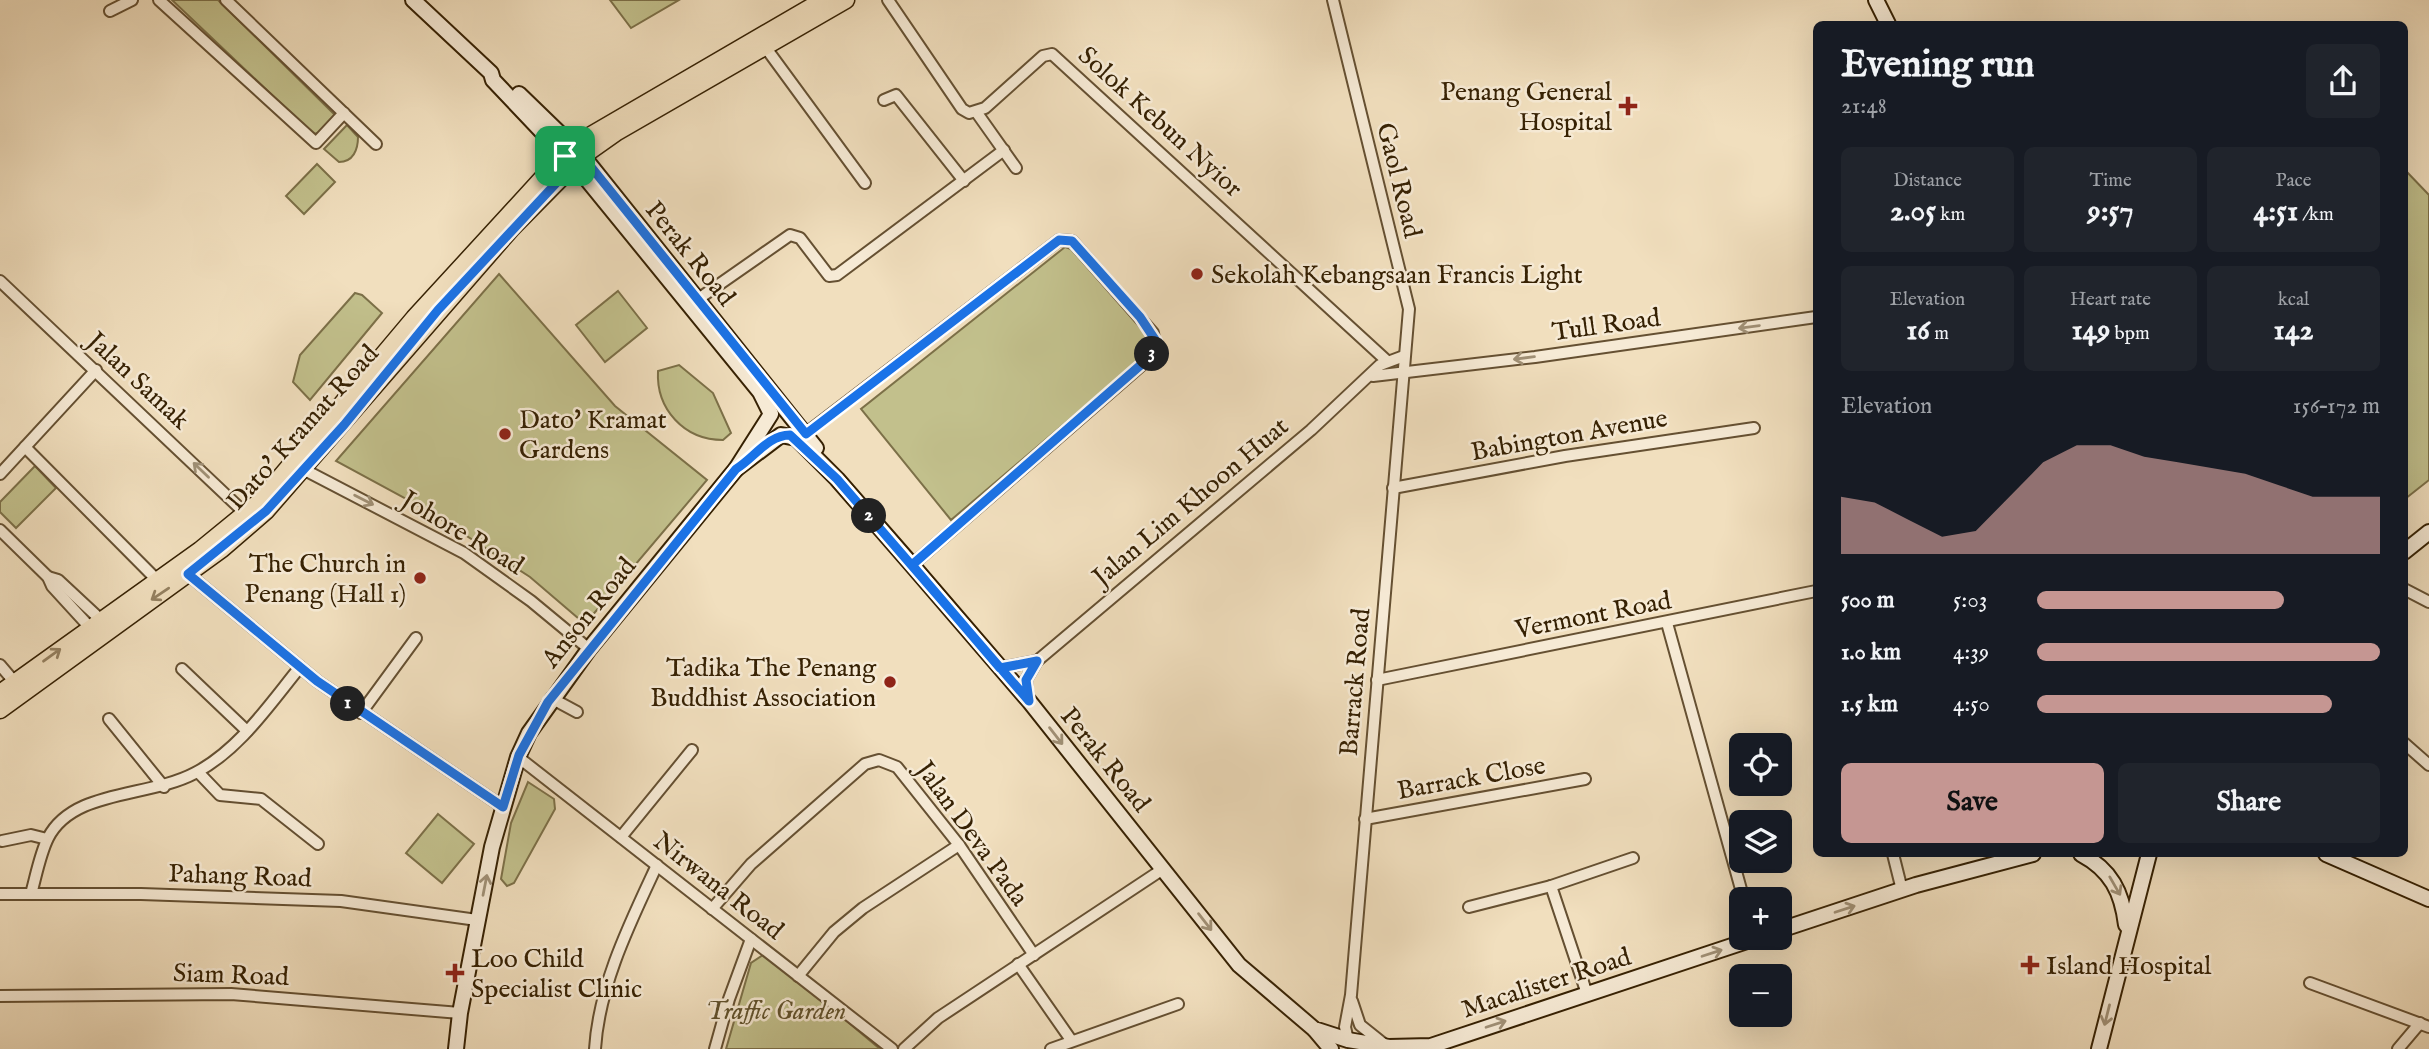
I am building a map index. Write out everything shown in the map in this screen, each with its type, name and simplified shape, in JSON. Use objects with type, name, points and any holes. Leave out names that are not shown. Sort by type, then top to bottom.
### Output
[{"type":"main road","name":"Perak Road","points":[[413,0],[491,73],[499,74],[574,156],[760,392],[770,408],[768,422],[743,453],[736,469]]},
{"type":"main road","points":[[763,44],[822,0]]},
{"type":"main road","points":[[763,44],[846,0]]},
{"type":"main road","points":[[1876,0],[1886,21]]},
{"type":"main road","name":"Dato' Kramat Road","points":[[7,688],[188,574],[266,511],[298,467],[574,156],[763,44]]},
{"type":"main road","name":"Perak Road","points":[[693,307],[806,434],[835,472],[837,479]]},
{"type":"main road","name":"Perak Road","points":[[736,469],[751,460],[771,440],[781,435],[790,435],[837,479],[1029,701],[1239,965],[1314,1029],[1350,1045]]},
{"type":"main road","name":"Dato' Kramat Road","points":[[0,710],[156,579],[246,514],[298,467]]},
{"type":"main road","name":"Anson Road","points":[[456,1049],[477,920],[503,807],[518,757],[551,698],[736,469]]},
{"type":"main road","points":[[2408,548],[2429,532]]},
{"type":"main road","points":[[1792,926],[1902,890],[2022,857]]},
{"type":"main road","points":[[2086,857],[2118,888],[2127,932]]},
{"type":"main road","points":[[2099,1049],[2148,857]]},
{"type":"main road","points":[[2333,857],[2429,898]]},
{"type":"main road","name":"Macalister Road","points":[[1350,1045],[1427,1047],[1729,947]]},
{"type":"main road","points":[[1314,1029],[1331,1049]]},
{"type":"street","points":[[110,11],[132,0]]},
{"type":"street","points":[[159,0],[316,143],[344,113]]},
{"type":"street","points":[[226,0],[376,144]]},
{"type":"street","points":[[888,0],[962,109],[977,113],[1016,168]]},
{"type":"street","name":"Gaol Road","points":[[1333,0],[1381,206],[1408,299],[1409,326],[1402,373]]},
{"type":"street","points":[[763,44],[865,183]]},
{"type":"street","name":"Solok Kebun Nyior","points":[[977,113],[1043,56],[1052,54],[1387,360]]},
{"type":"street","points":[[884,100],[896,95],[964,181]]},
{"type":"street","points":[[693,307],[790,234],[800,238],[829,276],[837,275],[1004,150]]},
{"type":"street","points":[[806,434],[1051,244],[1064,239],[1072,241],[1153,333],[1156,349],[1143,364],[912,565]]},
{"type":"street","name":"Jalan Samak","points":[[0,281],[246,514]]},
{"type":"street","name":"Tull Road","points":[[1402,373],[1813,317]]},
{"type":"street","points":[[1387,360],[1405,356]]},
{"type":"street","name":"Jalan Lim Khoon Huat","points":[[1000,668],[1037,661],[1373,376],[1387,360]]},
{"type":"street","points":[[0,474],[96,370]]},
{"type":"street","points":[[1373,376],[1402,373]]},
{"type":"street","name":"Barrack Road","points":[[1350,1045],[1345,1027],[1351,995],[1402,373]]},
{"type":"street","name":"Babington Avenue","points":[[1393,488],[1565,456],[1754,428]]},
{"type":"street","points":[[25,447],[156,579]]},
{"type":"street","name":"Johore Road","points":[[298,467],[464,553],[531,601],[589,649]]},
{"type":"street","points":[[0,530],[97,629]]},
{"type":"street","points":[[188,574],[300,667],[361,713],[503,807]]},
{"type":"street","points":[[2408,591],[2429,602]]},
{"type":"street","name":"Vermont Road","points":[[1377,680],[1667,624],[1813,592]]},
{"type":"street","points":[[1667,624],[1740,887]]},
{"type":"street","points":[[361,713],[416,638]]},
{"type":"street","points":[[1029,701],[1026,680],[1037,661]]},
{"type":"street","points":[[0,665],[7,688],[33,685]]},
{"type":"street","points":[[31,894],[47,839],[65,814],[79,806],[164,787],[198,772],[222,755],[247,731],[300,667]]},
{"type":"street","points":[[182,668],[247,731]]},
{"type":"street","points":[[551,698],[577,712]]},
{"type":"street","points":[[109,719],[164,787]]},
{"type":"street","points":[[2408,747],[2429,765]]},
{"type":"street","points":[[621,837],[692,750]]},
{"type":"street","name":"Nirwana Road","points":[[518,757],[892,1049]]},
{"type":"street","name":"Jalan Deva Pada","points":[[712,909],[751,864],[872,759],[897,767],[959,845],[1034,955]]},
{"type":"street","points":[[198,772],[220,794],[261,799],[314,841]]},
{"type":"street","name":"Barrack Close","points":[[1365,819],[1585,779]]},
{"type":"street","points":[[2,841],[31,835],[47,839]]},
{"type":"street","points":[[798,976],[844,924],[959,845]]},
{"type":"street","points":[[1894,857],[1902,890]]},
{"type":"street","points":[[1469,906],[1551,886],[1633,858]]},
{"type":"street","points":[[595,1049],[597,1025],[614,968],[657,865]]},
{"type":"street","points":[[904,1049],[938,1018],[1163,869]]},
{"type":"street","points":[[1551,886],[1587,994]]},
{"type":"street","name":"Pahang Road","points":[[0,894],[341,901],[477,920]]},
{"type":"street","points":[[715,1049],[729,999],[751,939]]},
{"type":"street","points":[[1018,964],[1071,1040]]},
{"type":"street","points":[[2310,983],[2424,1025],[2398,1049]]},
{"type":"street","name":"Siam Road","points":[[0,996],[243,994],[460,1013]]},
{"type":"street","name":"Barrack Road","points":[[1351,995],[1360,1025],[1389,1047]]},
{"type":"street","points":[[1051,1049],[1178,1004]]},
{"type":"green space","points":[[172,0],[218,0],[335,115],[319,133],[313,134]]},
{"type":"green space","points":[[610,0],[679,0],[631,28]]},
{"type":"green space","points":[[347,125],[358,137],[357,146],[351,158],[339,162],[324,149]]},
{"type":"green space","points":[[317,164],[335,182],[304,214],[286,196]]},
{"type":"green space","points":[[2408,173],[2429,195],[2429,480],[2408,497]]},
{"type":"green space","points":[[1065,247],[1071,249],[1148,334],[1150,342],[1143,357],[951,520],[861,409]]},
{"type":"green space","name":"Dato' Kramat Gardens","points":[[499,274],[615,406],[707,480],[585,624],[530,577],[425,509],[336,461]]},
{"type":"green space","points":[[618,291],[647,328],[605,362],[576,325]]},
{"type":"green space","points":[[355,293],[362,295],[382,313],[310,400],[293,382],[300,355]]},
{"type":"green space","points":[[679,365],[713,393],[731,433],[723,440],[696,435],[675,420],[667,410],[659,385],[658,371]]},
{"type":"green space","points":[[35,466],[56,488],[16,528],[0,512],[0,502]]},
{"type":"green space","points":[[528,782],[554,799],[555,809],[514,883],[507,886],[501,879],[511,823]]},
{"type":"green space","points":[[438,814],[474,844],[442,883],[406,853]]},
{"type":"green space","name":"Traffic Garden","points":[[763,955],[768,955],[880,1049],[726,1049],[751,963]]},
{"type":"place","name":"Penang General Hospital","points":[[1628,106]]},
{"type":"place","name":"Sekolah Kebangsaan Francis Light","points":[[1197,274]]},
{"type":"place","name":"Dato' Kramat Gardens","points":[[505,434]]},
{"type":"place","name":"The Church in Penang (Hall 1)","points":[[420,578]]},
{"type":"place","name":"Tadika The Penang Buddhist Association","points":[[890,682]]},
{"type":"place","name":"Island Hospital","points":[[2030,965]]},
{"type":"place","name":"Loo Child Specialist Clinic","points":[[455,973]]},
{"type":"route","points":[[565,156],[574,164],[438,310],[344,425],[266,511],[188,574],[317,681],[503,807],[518,757],[548,702],[736,469],[751,460],[771,440],[781,435],[790,435],[837,479],[912,565],[935,593],[1029,701],[1024,688],[1030,670],[1037,661],[1023,666],[1009,668],[1000,668],[935,593],[912,565],[1151,356],[1156,349],[1156,341],[1140,317],[1072,241],[1059,240],[806,434],[583,156],[575,147],[565,156]]}]
